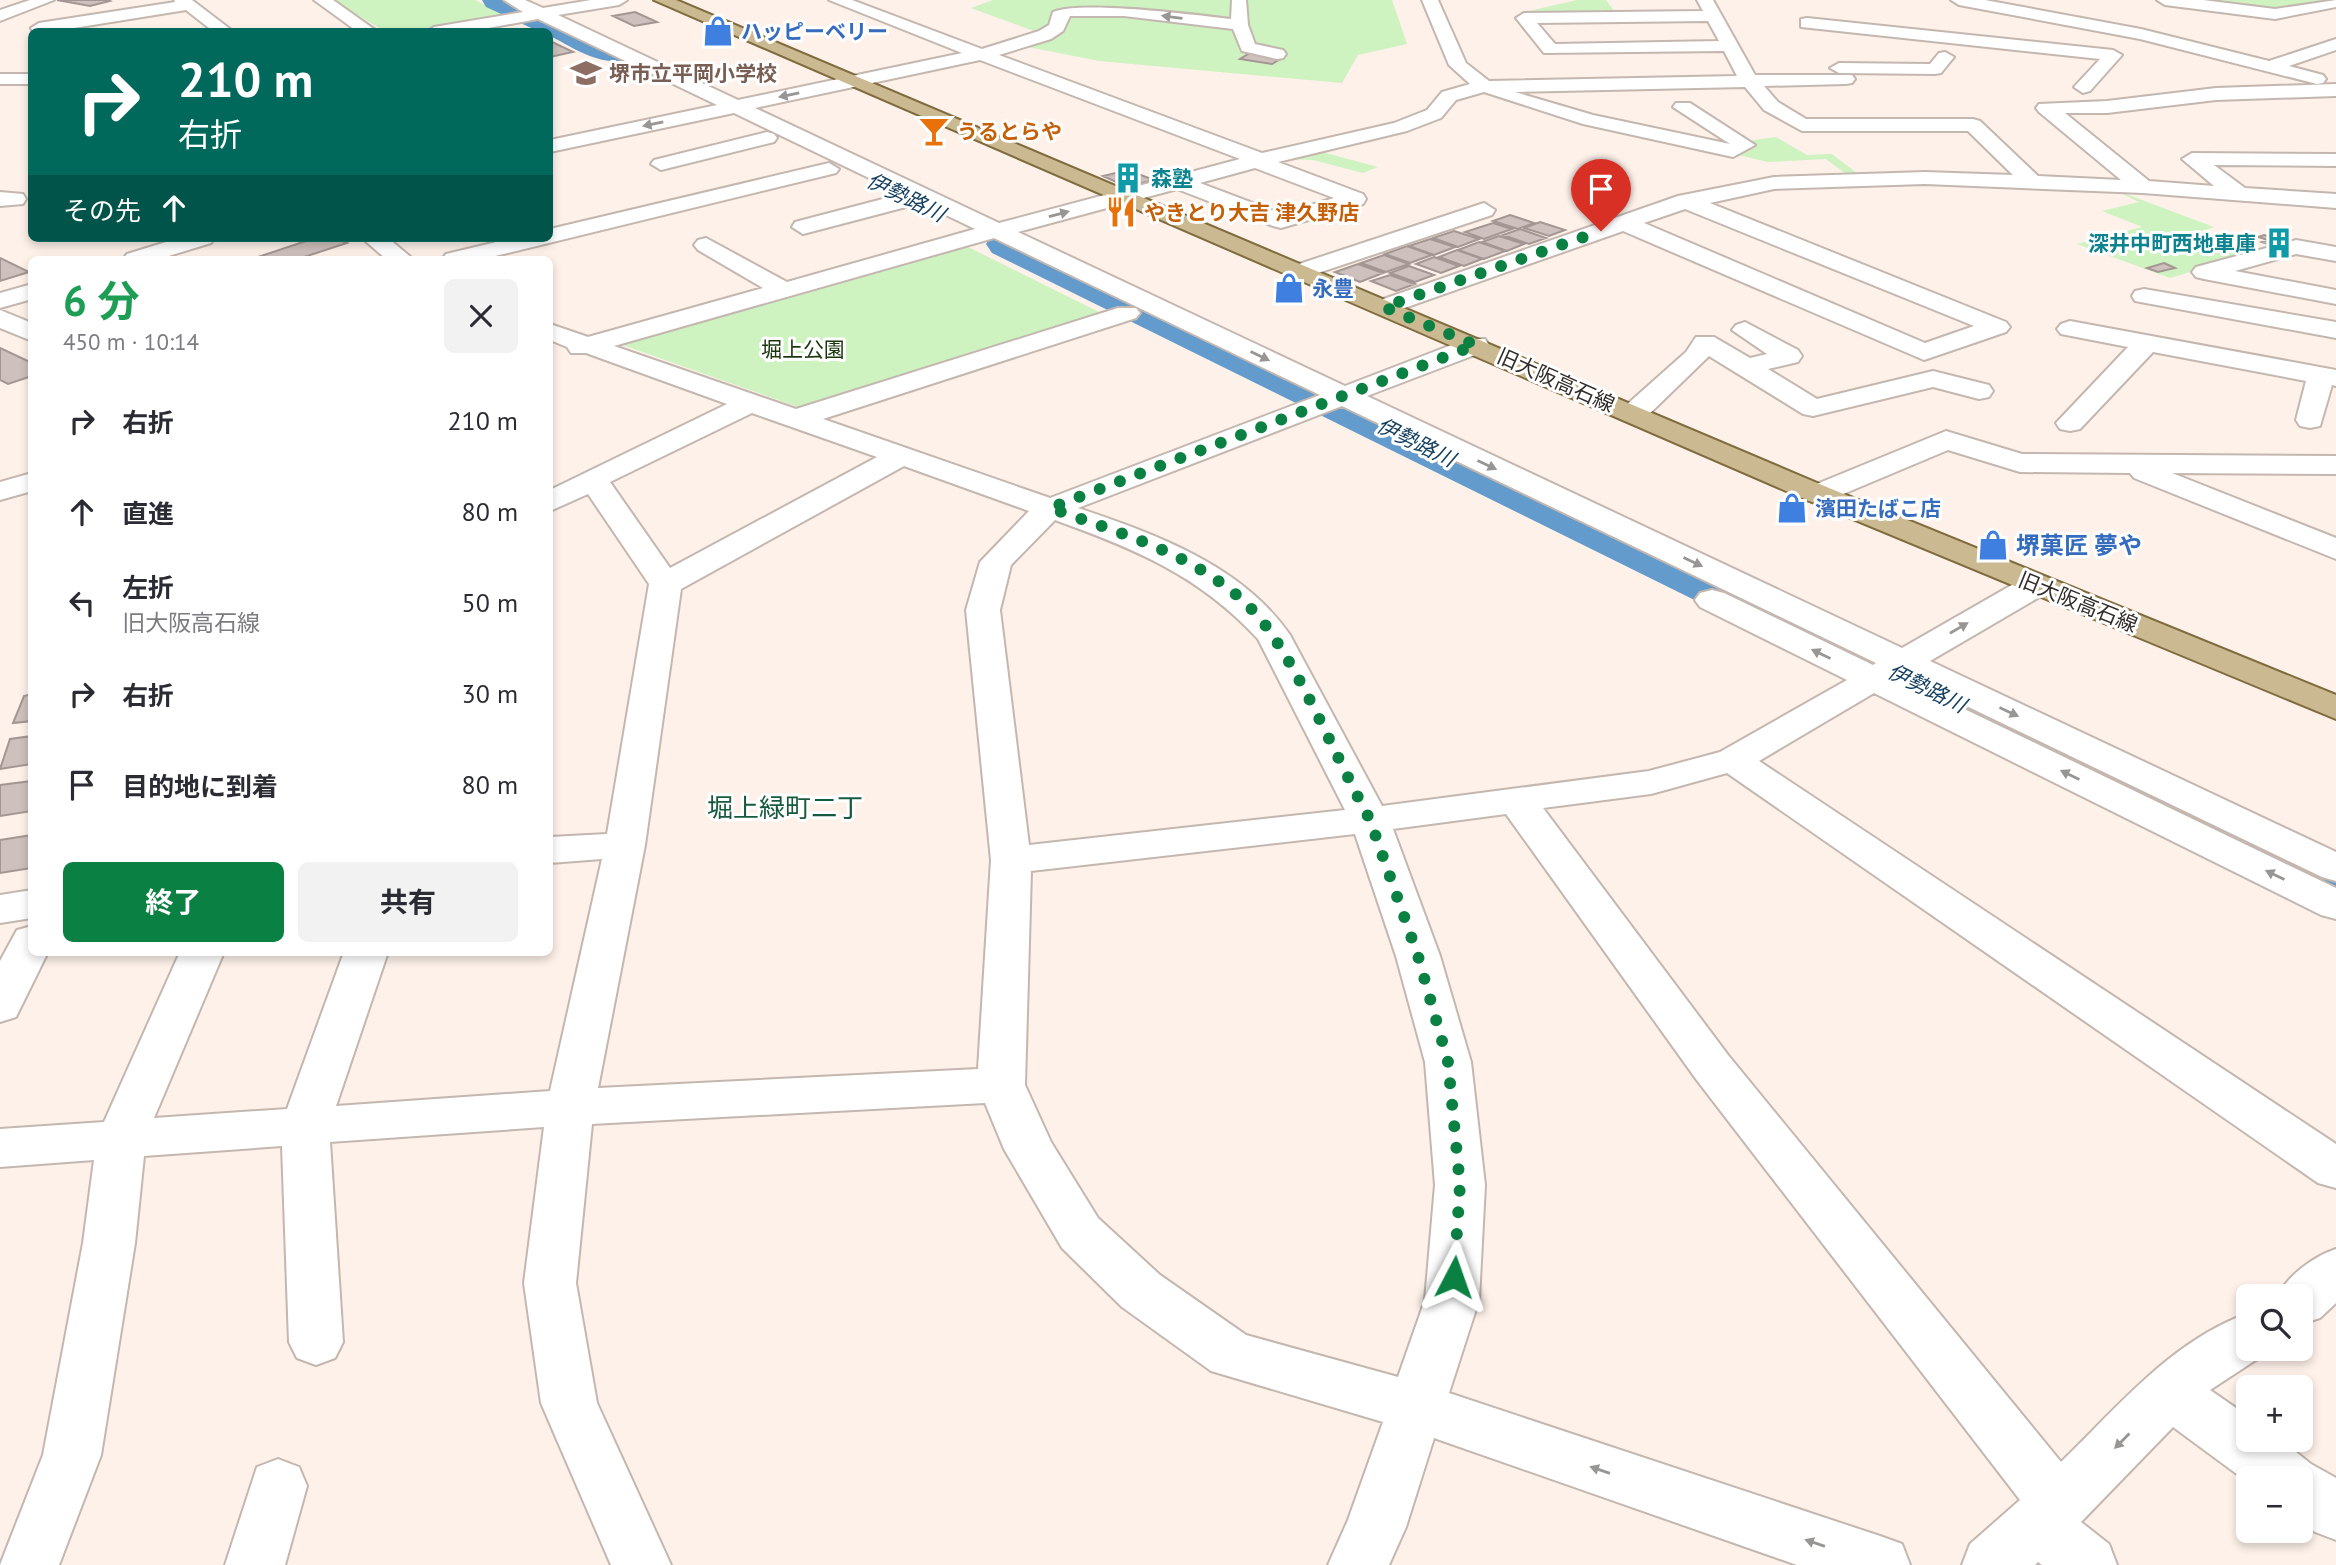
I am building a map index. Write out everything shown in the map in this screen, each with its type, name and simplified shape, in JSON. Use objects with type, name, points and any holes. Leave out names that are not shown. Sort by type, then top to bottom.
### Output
[{"type":"main road","name":"旧大阪高石線","points":[[662,0],[848,82],[1476,345],[1818,494],[2336,708]]},
{"type":"street","points":[[321,0],[364,28]]},
{"type":"street","points":[[458,28],[619,0]]},
{"type":"street","points":[[1239,0],[1240,25],[1248,47],[1277,54]]},
{"type":"street","points":[[1430,0],[1463,71],[1481,87],[1555,111],[1733,151],[1745,145],[1683,107]]},
{"type":"street","points":[[2165,0],[2285,14],[2323,22]]},
{"type":"street","points":[[0,16],[39,1]]},
{"type":"street","points":[[845,1],[1354,199],[1281,221],[1179,182]]},
{"type":"street","points":[[39,28],[186,2],[221,28]]},
{"type":"street","points":[[2285,14],[2336,2]]},
{"type":"street","points":[[1961,5],[2055,18],[2141,34],[2336,84]]},
{"type":"street","points":[[1730,46],[1550,49],[1524,18],[1709,8],[1730,46],[1748,79],[1771,106],[1802,125],[1973,125],[2033,183]]},
{"type":"street","points":[[561,346],[783,290],[1259,161],[1400,127],[1434,114],[1449,96],[1481,87],[1748,79],[1846,79],[1796,8]]},
{"type":"street","points":[[553,145],[980,55],[1045,35],[1057,27],[1059,16],[1066,11],[1086,9],[1240,25]]},
{"type":"street","points":[[2211,25],[2244,11]]},
{"type":"street","points":[[528,16],[1886,670],[2336,905]]},
{"type":"street","points":[[1979,22],[2030,27],[2055,18]]},
{"type":"street","points":[[1807,23],[2113,55],[2083,87]]},
{"type":"street","points":[[2141,34],[2176,27],[2211,25],[2282,32]]},
{"type":"street","points":[[2269,67],[2336,44]]},
{"type":"street","points":[[1839,68],[1935,69],[1952,57],[1876,49]]},
{"type":"street","points":[[2069,70],[2096,73]]},
{"type":"street","points":[[0,79],[28,79]]},
{"type":"street","points":[[2143,187],[2046,108],[2107,107],[2216,94],[2336,90]]},
{"type":"street","points":[[1746,106],[1771,106]]},
{"type":"street","points":[[1658,107],[1721,107]]},
{"type":"street","points":[[1555,111],[1619,108]]},
{"type":"street","points":[[725,109],[767,138],[829,169],[898,202],[985,234],[1127,313],[1329,401]]},
{"type":"street","points":[[661,164],[767,138]]},
{"type":"street","points":[[2239,194],[2192,159],[2336,160]]},
{"type":"street","points":[[553,235],[829,169]]},
{"type":"street","points":[[1384,307],[1686,201],[1774,183],[1885,178],[2143,187],[2336,201]]},
{"type":"street","points":[[1625,223],[1924,352],[1997,327],[1686,201]]},
{"type":"street","points":[[803,228],[898,202]]},
{"type":"street","points":[[1298,272],[1484,209]]},
{"type":"street","points":[[145,256],[190,242]]},
{"type":"street","points":[[466,256],[524,242]]},
{"type":"street","points":[[706,245],[783,290]]},
{"type":"street","points":[[2336,254],[2296,247],[2204,272],[2336,297]]},
{"type":"street","points":[[368,256],[387,249]]},
{"type":"street","points":[[0,301],[28,292]]},
{"type":"street","points":[[2144,296],[2336,330]]},
{"type":"street","points":[[794,419],[1127,313]]},
{"type":"street","points":[[0,318],[28,331]]},
{"type":"street","points":[[2267,365],[2273,319]]},
{"type":"street","points":[[2070,329],[2328,377],[2310,420]]},
{"type":"street","points":[[1745,330],[1789,356],[1746,367]]},
{"type":"street","points":[[1633,414],[1695,357],[1704,342],[1813,408],[1933,379],[1979,391]]},
{"type":"street","points":[[2070,423],[2147,343]]},
{"type":"street","points":[[1476,345],[1050,508],[996,562],[983,610],[1012,860],[1002,1085],[1029,1149],[1080,1233],[1141,1291],[1230,1354],[1417,1407],[1880,1565]]},
{"type":"street","points":[[561,346],[750,403],[1138,539],[1181,559],[1219,582],[1250,609],[1273,635],[1370,820],[1418,956],[1448,1062],[1460,1185],[1452,1300],[1376,1527],[1358,1565]]},
{"type":"street","points":[[553,500],[750,403]]},
{"type":"street","points":[[1818,494],[1946,440],[2020,463],[2336,465]]},
{"type":"street","points":[[665,584],[899,457]]},
{"type":"street","points":[[2123,464],[2336,549]]},
{"type":"street","points":[[2291,465],[2336,482]]},
{"type":"street","points":[[593,479],[665,584],[625,845],[570,1107],[550,1283],[569,1403],[635,1563]]},
{"type":"street","points":[[0,491],[28,483]]},
{"type":"street","points":[[1012,860],[1370,820],[1651,782],[1733,760],[2036,585]]},
{"type":"street","points":[[1886,670],[2336,868]]},
{"type":"street","points":[[1733,760],[2336,1169]]},
{"type":"street","points":[[1516,800],[1712,1067],[2087,1565]]},
{"type":"street","points":[[553,850],[625,845]]},
{"type":"street","points":[[0,909],[28,905]]},
{"type":"street","points":[[0,1006],[28,948]]},
{"type":"street","points":[[29,1565],[72,1455],[109,1243],[121,1138],[200,956]]},
{"type":"street","points":[[316,1342],[305,1126],[365,956]]},
{"type":"street","points":[[0,1148],[570,1107],[1002,1085]]},
{"type":"street","points":[[2313,1291],[2336,1271]]},
{"type":"street","points":[[1992,1565],[2048,1514],[2186,1376],[2236,1343]]},
{"type":"street","points":[[2170,1393],[2271,1466]]},
{"type":"street","points":[[255,1565],[278,1486]]},
{"type":"street","points":[[2313,1496],[2336,1512]]},
{"type":"green space","points":[[331,0],[475,0],[506,15],[434,28],[380,28]]},
{"type":"green space","points":[[993,0],[1392,0],[1407,44],[1358,55],[1342,83],[1099,61],[1023,46],[1045,35],[971,8]]},
{"type":"green space","points":[[1577,0],[1606,0],[1615,12],[1519,13]]},
{"type":"green space","points":[[2174,0],[2332,0],[2285,11]]},
{"type":"green space","points":[[1776,137],[1807,155],[1832,154],[1858,174],[1846,174],[1826,159],[1768,162],[1738,155],[1756,146],[1747,141]]},
{"type":"green space","points":[[1318,151],[1378,167],[1363,173],[1313,160],[1280,159]]},
{"type":"green space","points":[[2110,188],[2214,227],[2192,234],[2248,255],[2170,278],[2077,244],[2142,227],[2102,211],[2139,202]]},
{"type":"green space","name":"堀上公園","points":[[966,246],[1101,313],[801,408],[617,343]]},
{"type":"building","points":[[57,0],[108,0],[110,1],[90,6]]},
{"type":"building","points":[[635,12],[657,22],[634,26],[613,16]]},
{"type":"building","points":[[553,42],[573,52],[553,56]]},
{"type":"building","points":[[1250,53],[1282,58],[1272,64],[1240,59]]},
{"type":"building","name":"森塾","points":[[1128,170],[1154,180],[1127,187],[1103,176]]},
{"type":"building","points":[[1510,215],[1534,223],[1518,229],[1493,221]]},
{"type":"building","points":[[1540,222],[1565,230],[1549,236],[1524,228]]},
{"type":"building","points":[[1493,223],[1512,229],[1484,239],[1465,232]]},
{"type":"building","points":[[1520,229],[1546,238],[1529,244],[1503,235]]},
{"type":"building","points":[[1454,231],[1479,239],[1458,247],[1433,238]]},
{"type":"building","name":"深井中町西地車庫","points":[[2264,235],[2297,245],[2283,249],[2262,242],[2268,240],[2258,237]]},
{"type":"building","points":[[1499,236],[1524,244],[1507,251],[1482,242]]},
{"type":"building","points":[[1430,239],[1455,247],[1434,255],[1409,246]]},
{"type":"building","points":[[303,242],[347,243],[307,256],[261,256]]},
{"type":"building","points":[[1479,242],[1505,251],[1484,259],[1458,250]]},
{"type":"building","points":[[1407,246],[1432,255],[1410,263],[1385,254]]},
{"type":"building","points":[[1457,250],[1482,259],[1464,266],[1439,257]]},
{"type":"building","points":[[1384,255],[1409,264],[1386,272],[1361,263]]},
{"type":"building","points":[[1434,257],[1459,266],[1441,273],[1416,264]]},
{"type":"building","points":[[0,258],[28,272],[28,272],[0,281]]},
{"type":"building","points":[[2164,263],[2175,268],[2158,272],[2147,268]]},
{"type":"building","points":[[1358,264],[1383,273],[1360,282],[1335,272]]},
{"type":"building","points":[[1409,266],[1434,275],[1415,282],[1390,273]]},
{"type":"building","points":[[1390,275],[1415,284],[1396,291],[1371,281]]},
{"type":"building","points":[[0,348],[28,361],[28,377],[8,384],[0,380]]},
{"type":"building","points":[[28,695],[28,721],[13,723],[24,696]]},
{"type":"building","points":[[28,737],[28,765],[0,769],[10,739]]},
{"type":"building","points":[[28,782],[28,812],[0,816],[0,785]]},
{"type":"building","points":[[28,836],[28,869],[0,873],[0,840]]},
{"type":"waterway","name":"伊勢路川","points":[[497,0],[613,53]]},
{"type":"waterway","name":"伊勢路川","points":[[1008,244],[2336,885]]},
{"type":"place","name":"ハッピーベリー","points":[[718,31]]},
{"type":"place","name":"堺市立平岡小学校","points":[[586,73]]},
{"type":"place","name":"うるとらや","points":[[934,131]]},
{"type":"place","name":"森塾","points":[[1128,178]]},
{"type":"place","name":"やきとり大吉 津久野店","points":[[1121,212]]},
{"type":"place","name":"深井中町西地車庫","points":[[2279,243]]},
{"type":"place","name":"永豊","points":[[1289,288]]},
{"type":"place","name":"濱田たばこ店","points":[[1792,508]]},
{"type":"place","name":"堺菓匠 夢や","points":[[1993,545]]},
{"type":"district","name":"堀上緑町二丁","points":[[785,807]]},
{"type":"route","points":[[1454,1277],[1460,1185],[1448,1062],[1418,956],[1370,820],[1273,635],[1250,609],[1219,582],[1181,559],[1138,539],[1050,508],[1476,345],[1384,307],[1601,231]]}]
